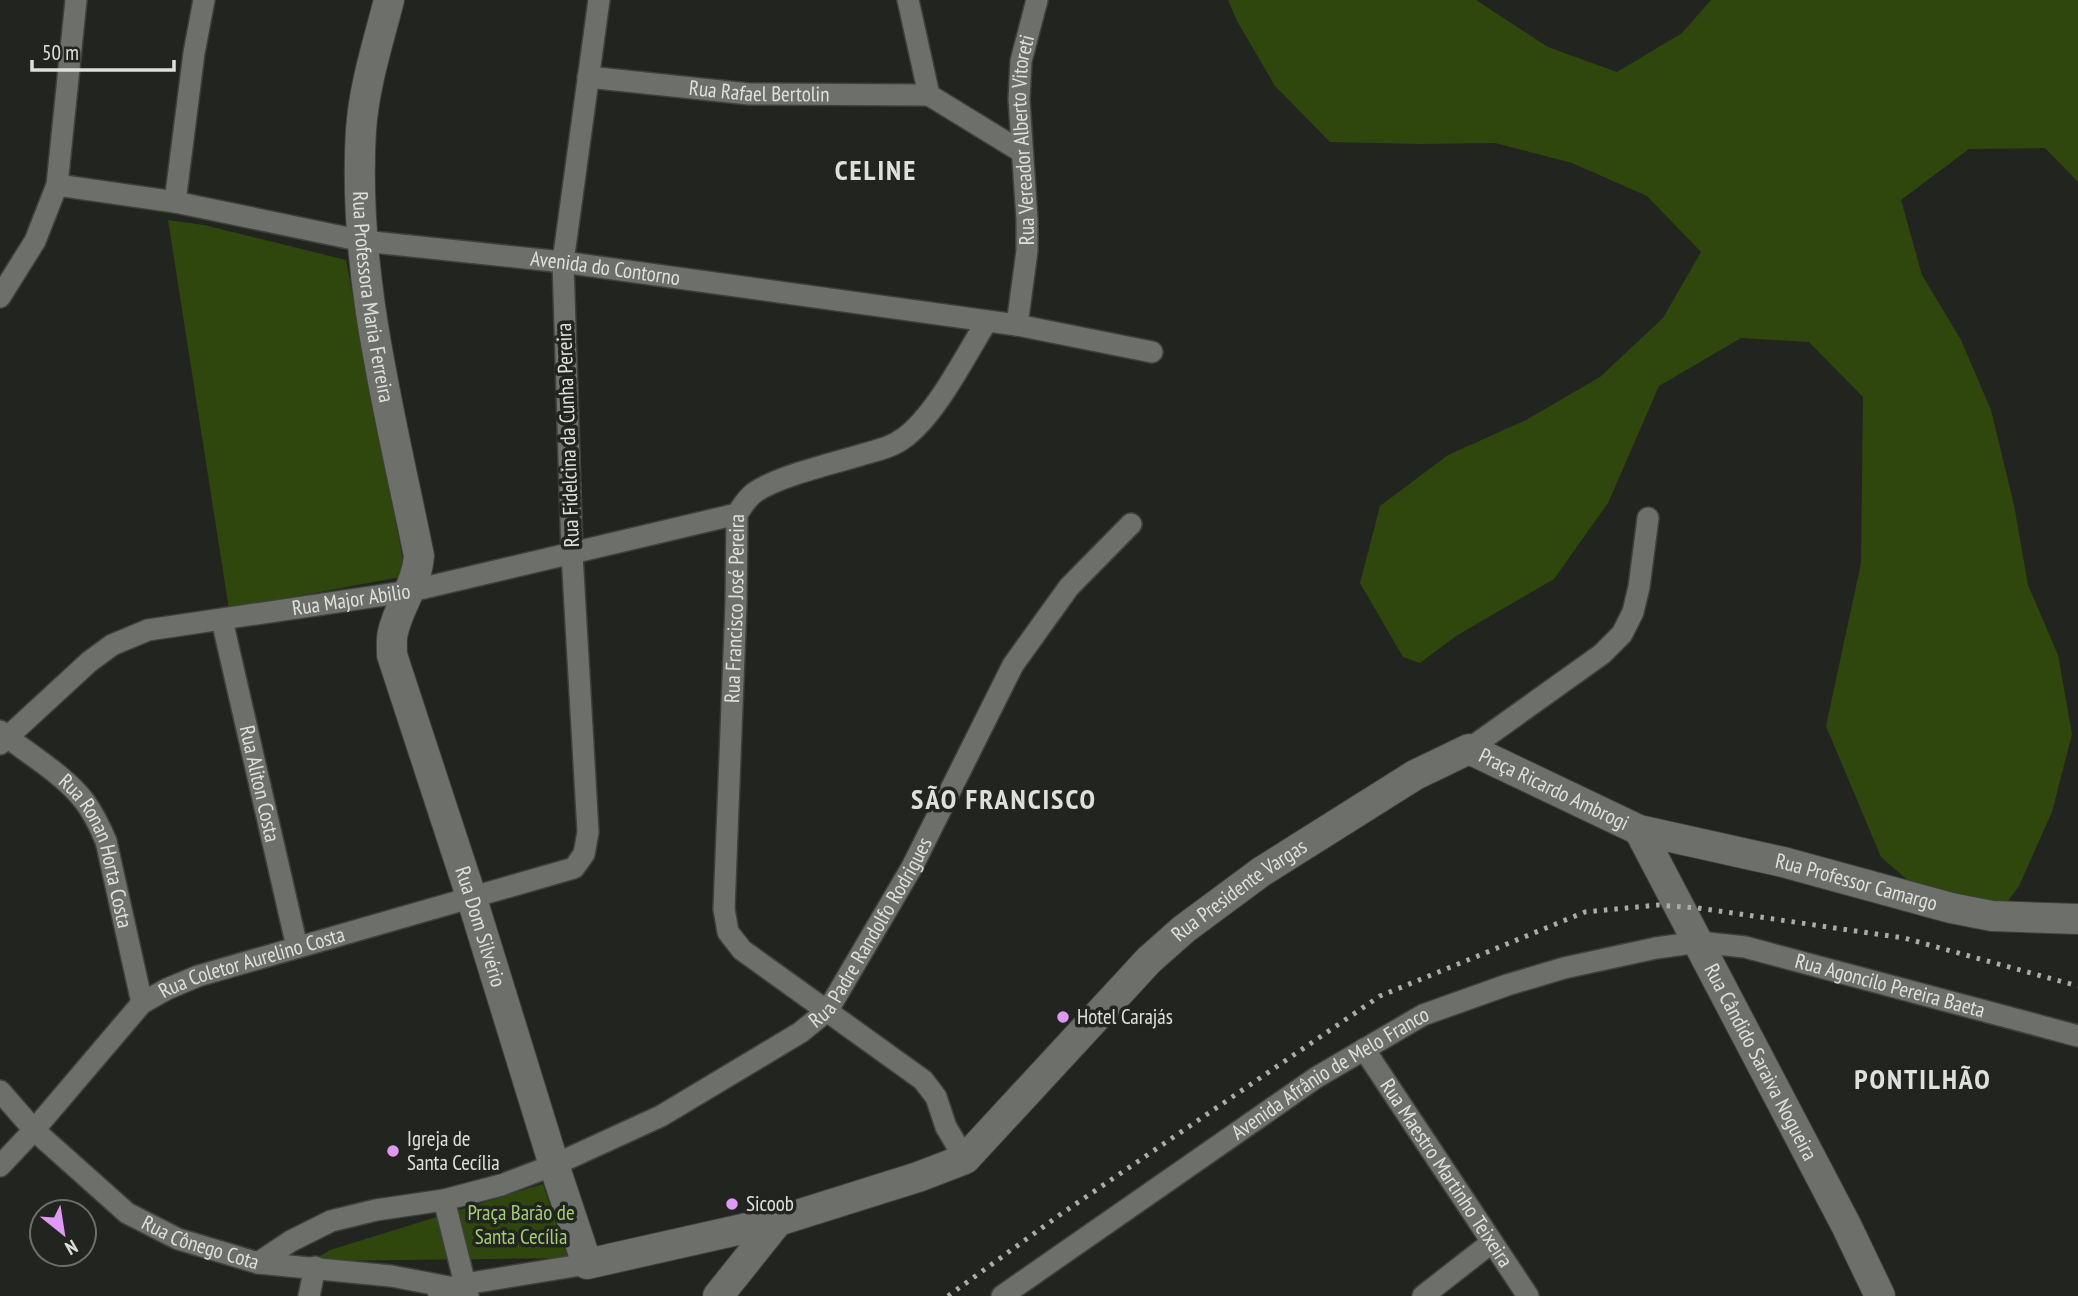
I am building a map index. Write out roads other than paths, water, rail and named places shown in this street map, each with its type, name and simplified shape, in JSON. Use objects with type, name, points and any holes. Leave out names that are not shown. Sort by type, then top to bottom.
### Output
[{"type":"street","points":[[0,297],[35,241],[57,185],[76,0]]},
{"type":"street","points":[[175,202],[194,53],[204,0]]},
{"type":"street","name":"Rua Professora Maria Ferreira","points":[[389,0],[370,71],[361,129],[363,241],[372,323],[419,556],[418,570],[411,591]]},
{"type":"street","name":"Rua Fidelcina da Cunha Pereira","points":[[574,868],[584,854],[588,832],[572,554],[563,262],[599,0]]},
{"type":"street","points":[[908,0],[929,95],[1022,152]]},
{"type":"street","name":"Rua Vereador Alberto Vitoreti","points":[[1017,325],[1027,251],[1019,99],[1021,61],[1037,0]]},
{"type":"street","name":"Rua Rafael Bertolin","points":[[588,77],[749,94],[929,95]]},
{"type":"street","name":"Avenida do Contorno","points":[[57,185],[175,202],[363,241],[563,262],[1017,325],[1152,352]]},
{"type":"street","name":"Rua Francisco José Pereira","points":[[828,1010],[742,950],[728,932],[724,909],[734,673],[737,514],[745,502],[761,488],[902,440],[918,426],[940,396],[987,321]]},
{"type":"street","name":"Rua Major Abilio","points":[[3,737],[112,645],[148,630],[411,591],[737,514]]},
{"type":"street","name":"Rua Presidente Vargas","points":[[587,1264],[778,1221],[918,1177],[965,1159],[1149,960],[1184,929],[1261,872],[1415,775],[1469,749],[1602,654],[1622,634],[1633,612],[1648,518]]},
{"type":"street","name":"Rua Padre Randolfo Rodrigues","points":[[554,1165],[661,1116],[791,1039],[828,1010],[912,867],[1013,665],[1069,587],[1131,524]]},
{"type":"street","name":"Rua Dom Silvério","points":[[411,591],[398,614],[392,634],[391,655],[587,1264]]},
{"type":"street","name":"Rua Aliton Costa","points":[[222,620],[297,947]]},
{"type":"street","name":"Rua Ronan Horta Costa","points":[[3,737],[66,782],[84,800],[96,820],[106,841],[142,1003]]},
{"type":"street","name":"Praça Ricardo Ambrogi","points":[[1469,749],[1639,830]]},
{"type":"street","name":"Rua Professor Camargo","points":[[1639,830],[1783,862],[1951,908],[1993,916],[2078,919]]},
{"type":"street","name":"Rua Cândido Saraiva Nogueira","points":[[1639,830],[1880,1296]]},
{"type":"street","name":"Rua Coletor Aurelino Costa","points":[[0,1166],[142,1003],[167,989],[198,976],[574,868]]},
{"type":"street","name":"Rua Agoncilo Pereira Baeta","points":[[1699,942],[1768,951],[2078,1036]]},
{"type":"street","name":"Avenida Afrânio de Melo Franco","points":[[1013,1293],[1317,1077],[1423,1015],[1507,985],[1577,965],[1699,942]]},
{"type":"street","points":[[828,1010],[923,1080],[936,1097],[946,1127],[965,1159]]},
{"type":"street","name":"Rua Maestro Martinho Teixeira","points":[[1364,1049],[1528,1296]]},
{"type":"street","name":"Rua Cônego Cota","points":[[0,1091],[34,1130],[127,1213],[178,1238],[258,1262],[391,1276],[460,1289]]},
{"type":"street","points":[[258,1262],[291,1241],[331,1221],[376,1210],[444,1200],[501,1185],[554,1165]]},
{"type":"street","points":[[444,1200],[460,1289]]},
{"type":"street","points":[[718,1296],[778,1221]]},
{"type":"street","points":[[1423,1296],[1491,1243]]},
{"type":"street","points":[[421,1296],[587,1264]]},
{"type":"street","points":[[309,1296],[316,1267]]},
{"type":"railway","points":[[948,1296],[1061,1214],[1380,996],[1585,912],[1658,905],[1698,908],[1904,938],[2078,986]]},
{"type":"place","name":"Hotel Carajás","points":[[1063,1017]]},
{"type":"place","name":"Igreja de Santa Cecília","points":[[393,1151]]},
{"type":"place","name":"Sicoob","points":[[732,1204]]},
{"type":"district","name":"CELINE","points":[[876,170]]},
{"type":"district","name":"SÃO FRANCISCO","points":[[1004,799]]},
{"type":"district","name":"PONTILHÃO","points":[[1923,1079]]},
{"type":"park label","name":"Praça Barão de Santa Cecília","points":[[521,1225]]}]
